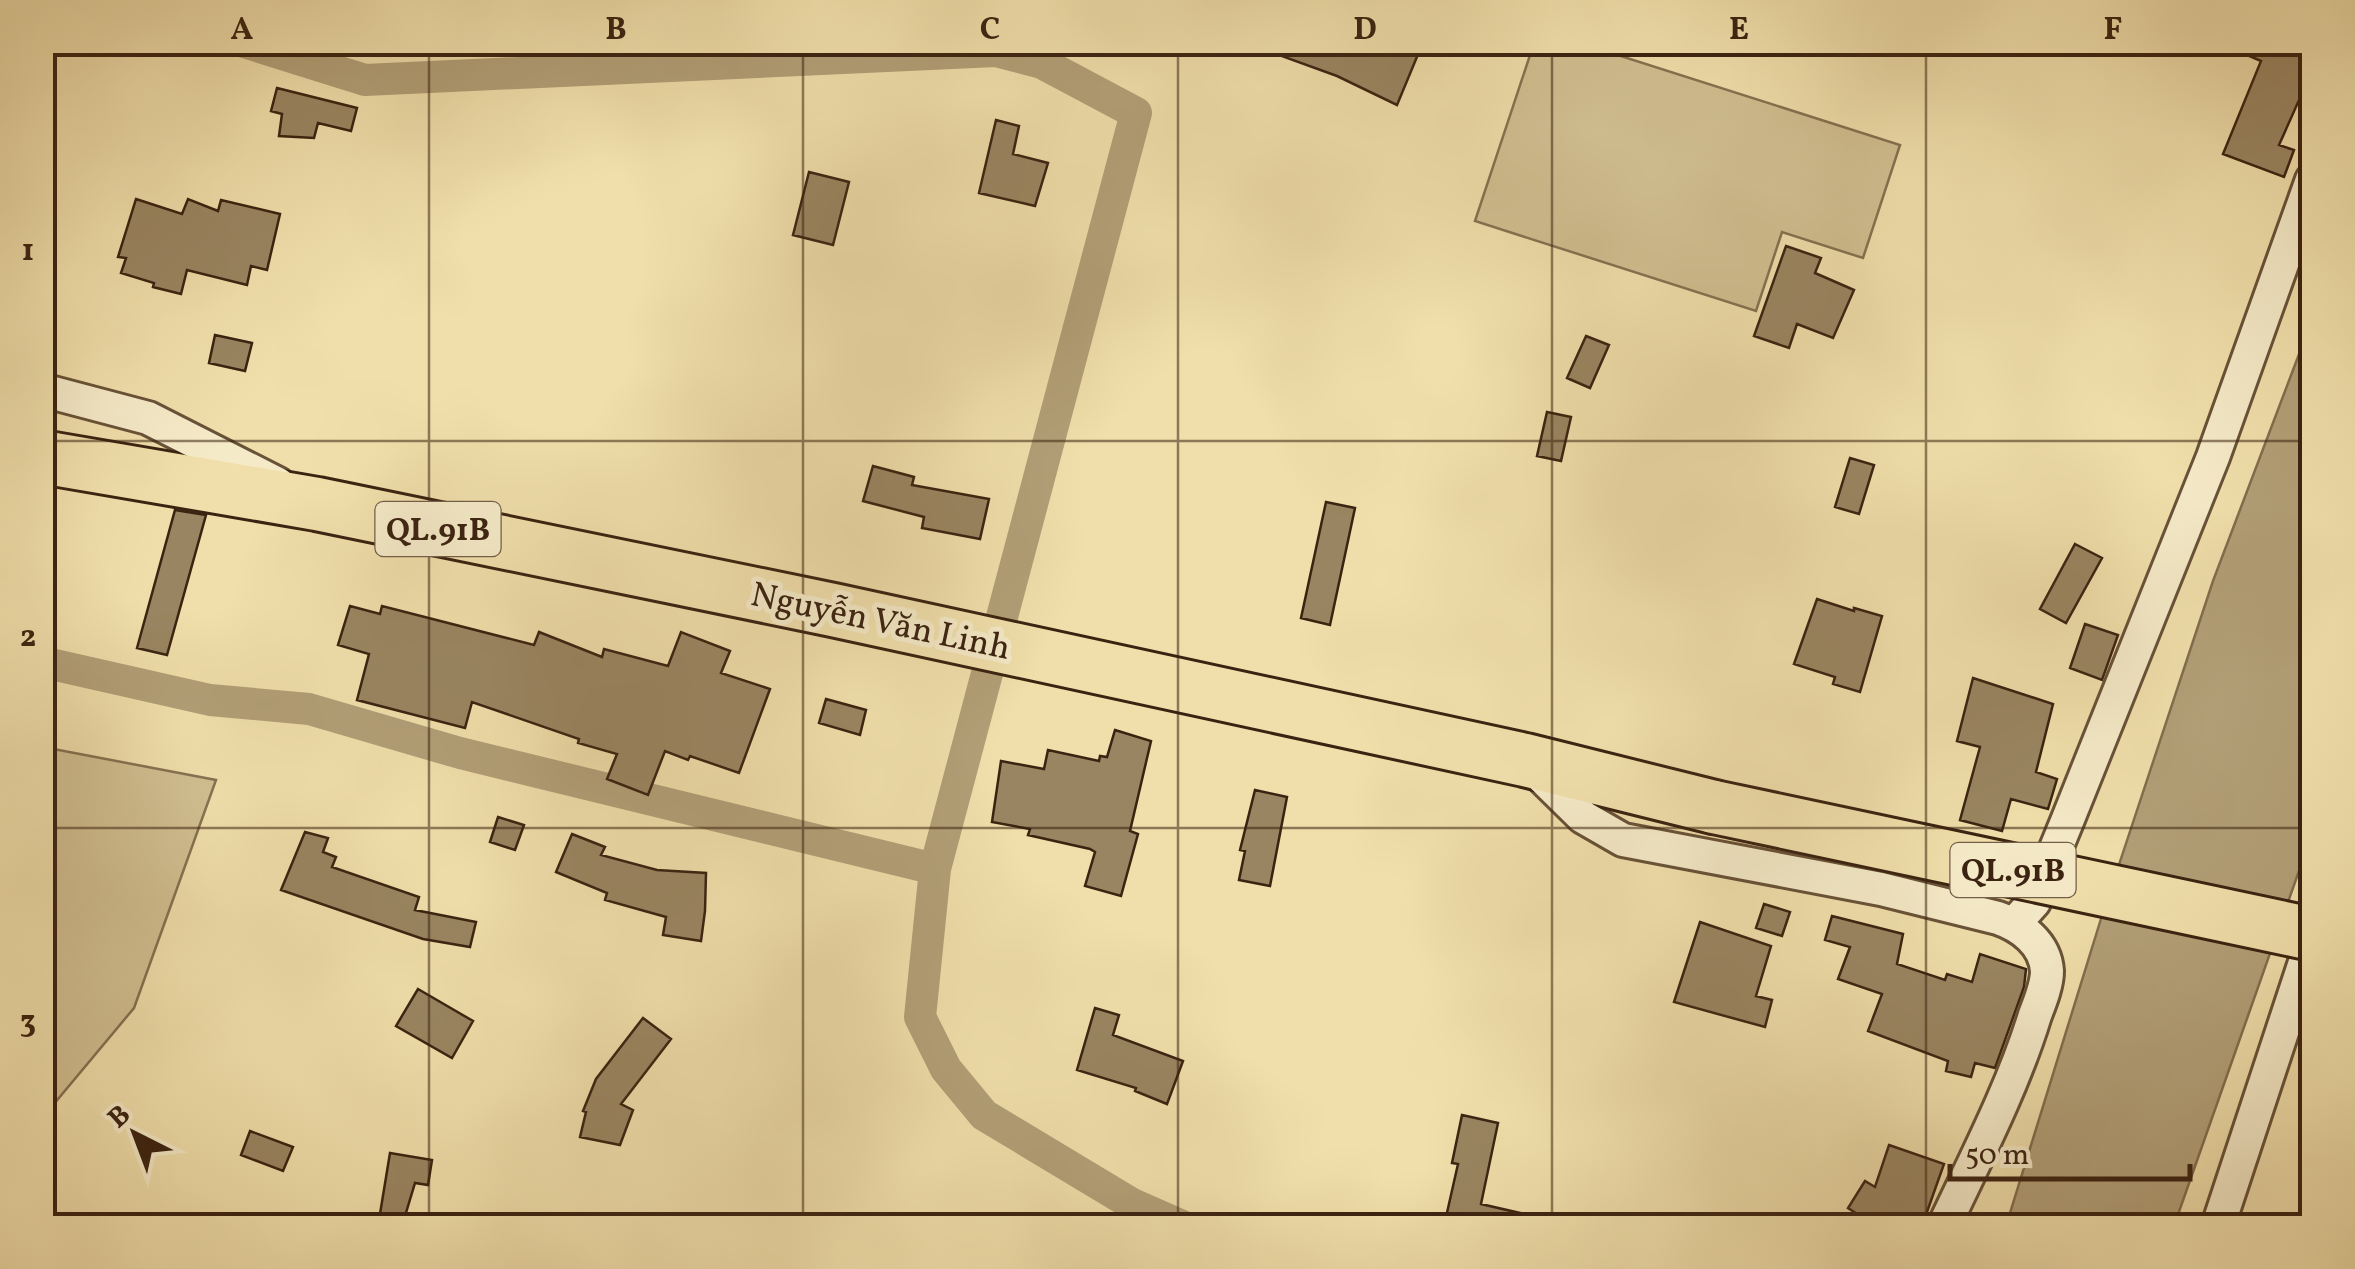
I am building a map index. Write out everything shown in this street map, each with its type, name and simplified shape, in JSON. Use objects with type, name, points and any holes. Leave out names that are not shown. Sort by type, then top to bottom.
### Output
[{"type":"highway","name":"Nguyễn Văn Linh","points":[[42,457],[317,504],[1215,690],[1714,807],[2312,937]]},
{"type":"street","points":[[2014,924],[2034,902],[2068,819],[2218,442],[2312,180]]},
{"type":"street","points":[[42,390],[148,418],[317,504]]},
{"type":"street","points":[[1526,760],[1583,817],[1623,840],[1881,888],[2014,924],[2038,946],[2047,973],[2028,1037],[1944,1226]]},
{"type":"street","points":[[2218,1226],[2312,937]]},
{"type":"shaded area","points":[[1534,43],[1580,43],[1900,145],[1863,258],[1782,232],[1756,311],[1475,221]]},
{"type":"shaded area","points":[[2312,320],[2312,834],[2174,1226],[2006,1226],[2100,922],[2213,581]]},
{"type":"shaded area","points":[[43,747],[216,780],[134,1008],[43,1117]]},
{"type":"building","points":[[1254,42],[1396,42],[1419,52],[1397,105],[1337,76],[1254,46]]},
{"type":"building","points":[[2217,42],[2312,42],[2312,71],[2279,145],[2294,150],[2284,177],[2223,154],[2261,61]]},
{"type":"building","points":[[277,88],[357,108],[351,131],[318,123],[314,138],[279,136],[282,114],[271,111]]},
{"type":"building","points":[[996,120],[1019,126],[1013,154],[1048,163],[1035,206],[979,193]]},
{"type":"building","points":[[809,172],[849,182],[833,245],[793,235]]},
{"type":"building","points":[[136,199],[182,214],[188,199],[218,211],[221,200],[280,214],[267,270],[251,266],[247,285],[187,270],[181,294],[121,273],[126,258],[118,257]]},
{"type":"building","points":[[1786,246],[1821,258],[1815,273],[1854,290],[1833,338],[1797,324],[1789,348],[1754,336]]},
{"type":"building","points":[[215,335],[252,343],[245,371],[209,363]]},
{"type":"building","points":[[1586,336],[1609,345],[1590,388],[1567,378]]},
{"type":"building","points":[[1547,412],[1571,417],[1561,461],[1537,456]]},
{"type":"building","points":[[1850,458],[1874,465],[1859,514],[1835,507]]},
{"type":"building","points":[[873,466],[914,477],[912,485],[989,499],[980,539],[922,528],[924,517],[863,501]]},
{"type":"building","points":[[1326,502],[1355,508],[1330,625],[1301,618]]},
{"type":"building","points":[[175,510],[206,515],[167,655],[137,648]]},
{"type":"building","points":[[2075,544],[2102,558],[2066,623],[2040,609]]},
{"type":"building","points":[[1817,599],[1882,616],[1860,692],[1833,684],[1835,677],[1794,664]]},
{"type":"building","points":[[350,606],[380,614],[382,606],[534,645],[539,632],[602,657],[604,649],[668,666],[681,632],[730,651],[721,673],[770,689],[739,773],[665,751],[648,795],[607,779],[617,754],[472,702],[465,728],[357,700],[369,654],[338,645]]},
{"type":"building","points":[[2085,624],[2118,635],[2102,680],[2070,668]]},
{"type":"building","points":[[1973,678],[2053,704],[2036,772],[2057,779],[2048,809],[2011,799],[2002,831],[1960,820],[1980,747],[1957,741]]},
{"type":"building","points":[[826,699],[866,710],[860,735],[819,723]]},
{"type":"building","points":[[1115,730],[1151,741],[1130,831],[1138,834],[1121,896],[1085,886],[1095,852],[1090,849],[1028,835],[1030,829],[992,822],[1001,761],[1044,769],[1048,750],[1099,761],[1100,756],[1107,757]]},
{"type":"building","points":[[1255,790],[1287,797],[1270,886],[1239,880],[1245,851],[1240,850]]},
{"type":"building","points":[[498,817],[524,825],[515,850],[490,842]]},
{"type":"building","points":[[305,832],[328,838],[323,852],[336,857],[332,867],[419,897],[415,910],[476,922],[470,947],[423,939],[281,890]]},
{"type":"building","points":[[572,834],[605,847],[601,855],[657,870],[706,873],[701,941],[663,935],[666,917],[605,900],[607,893],[556,872]]},
{"type":"building","points":[[1764,904],[1790,912],[1782,936],[1756,928]]},
{"type":"building","points":[[1832,916],[1903,934],[1897,964],[1945,980],[1947,974],[1972,982],[1980,954],[2026,969],[2024,987],[1995,1068],[1975,1063],[1971,1077],[1946,1071],[1948,1061],[1868,1031],[1882,994],[1838,979],[1850,947],[1825,940]]},
{"type":"building","points":[[1700,922],[1771,946],[1756,996],[1772,1000],[1765,1027],[1674,1002]]},
{"type":"building","points":[[418,989],[473,1021],[452,1058],[396,1026]]},
{"type":"building","points":[[1095,1008],[1119,1015],[1113,1035],[1183,1061],[1167,1104],[1135,1091],[1136,1088],[1077,1070]]},
{"type":"building","points":[[643,1018],[671,1039],[621,1104],[633,1110],[620,1145],[580,1137],[586,1112],[583,1111],[596,1079]]},
{"type":"building","points":[[1462,1115],[1498,1123],[1481,1204],[1533,1216],[1532,1226],[1444,1226],[1458,1164],[1452,1163]]},
{"type":"building","points":[[250,1131],[293,1147],[283,1171],[241,1155]]},
{"type":"building","points":[[1889,1145],[1944,1164],[1922,1226],[1876,1226],[1848,1208],[1865,1181],[1875,1187]]},
{"type":"building","points":[[390,1153],[432,1160],[428,1185],[415,1183],[402,1226],[378,1226]]},
{"type":"waterway","points":[[244,42],[365,80],[996,51],[1042,63],[1136,113],[935,869],[920,1017],[946,1069],[984,1115],[1132,1204],[1182,1226]]},
{"type":"waterway","points":[[42,662],[210,700],[309,709],[460,753],[935,869]]}]
